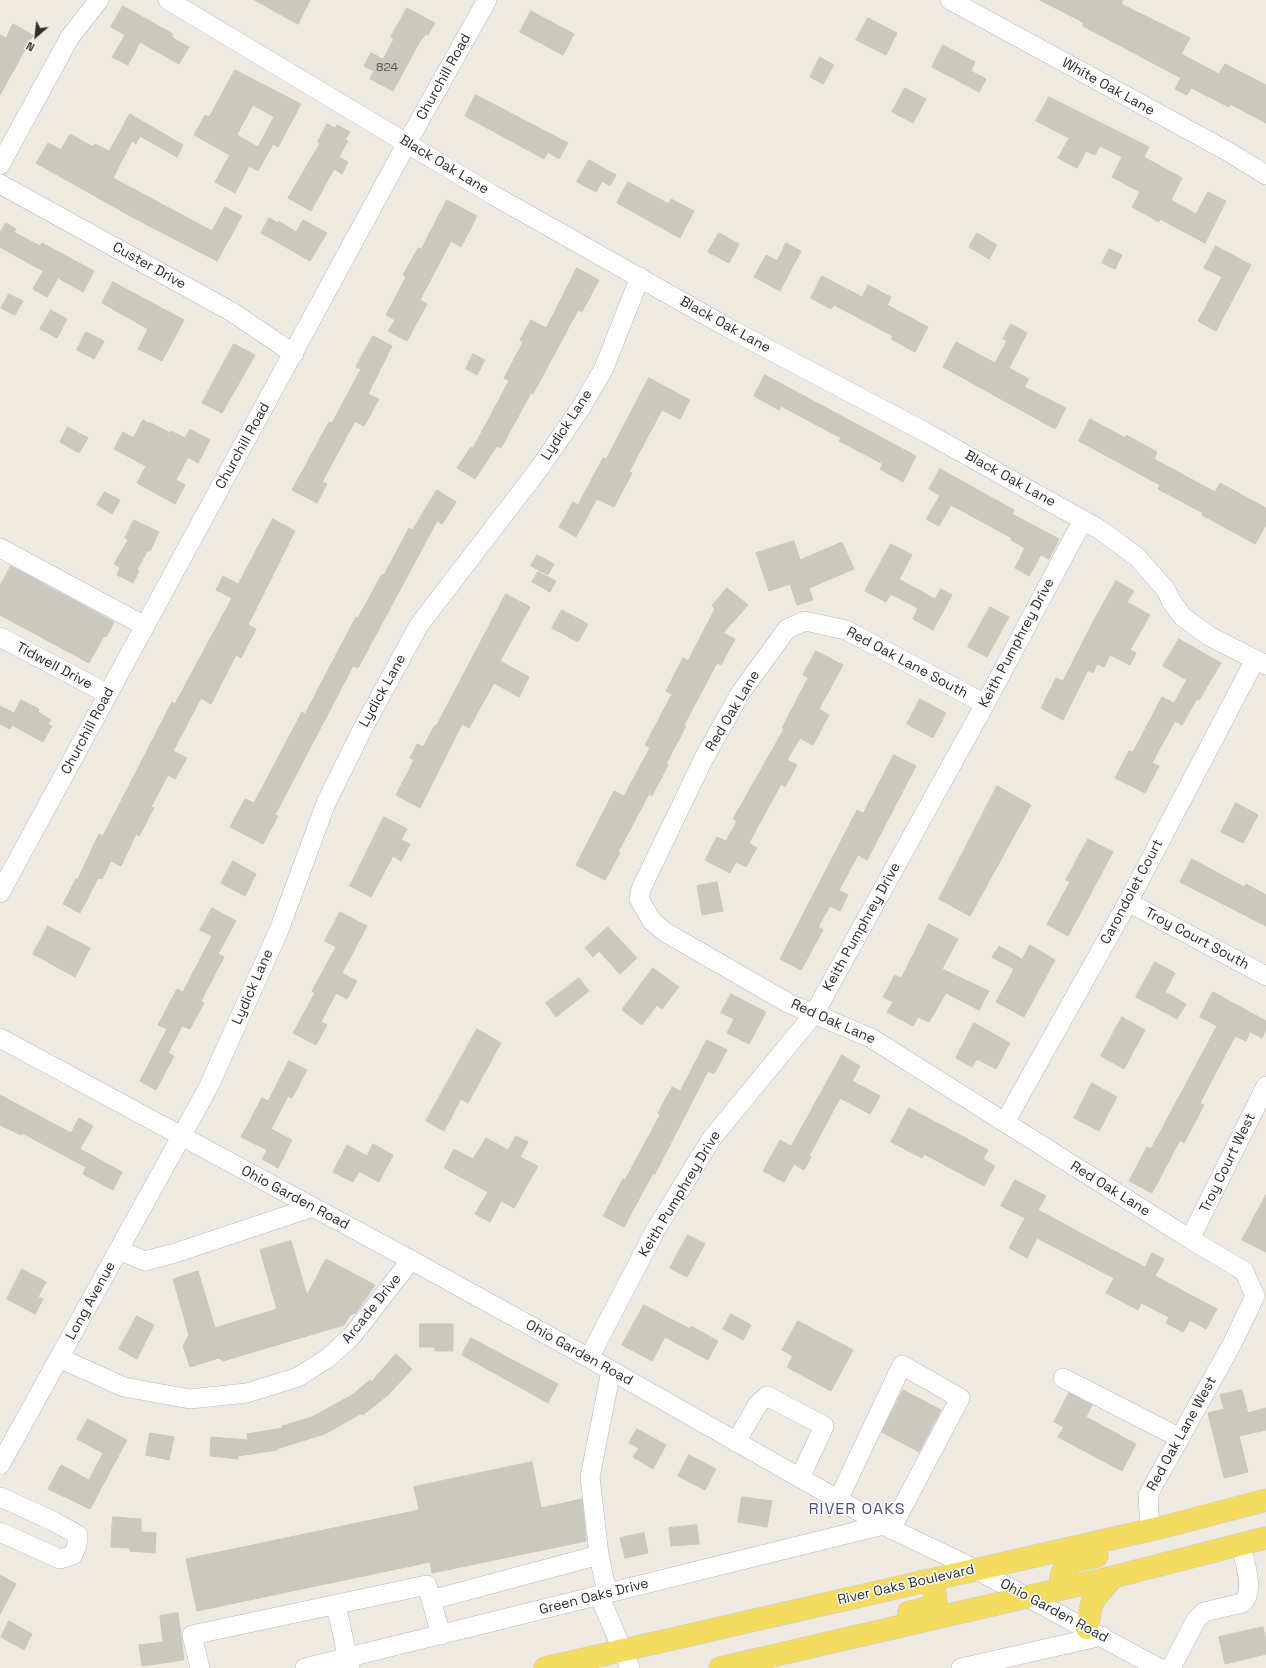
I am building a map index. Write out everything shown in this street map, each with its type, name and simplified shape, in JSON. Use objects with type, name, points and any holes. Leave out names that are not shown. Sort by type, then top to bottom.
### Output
[{"type":"main road","name":"River Oaks Boulevard","points":[[545,1668],[626,1659],[923,1581],[1158,1527],[1266,1500]]},
{"type":"main road","points":[[1060,1588],[1062,1569],[1069,1563],[1159,1541],[1158,1527]]},
{"type":"main road","points":[[720,1668],[1060,1588],[1113,1577],[1266,1538]]},
{"type":"main road","points":[[1094,1632],[1092,1602],[1113,1577]]},
{"type":"main road","points":[[818,1645],[825,1629],[924,1609],[936,1602],[936,1592],[932,1586],[923,1581]]},
{"type":"street","points":[[0,165],[70,37],[99,0]]},
{"type":"street","name":"Black Oak Lane","points":[[168,0],[493,195],[732,330],[925,432],[1099,529],[1137,557],[1166,590],[1171,601],[1183,617],[1209,636],[1261,663]]},
{"type":"street","name":"Churchill Road","points":[[0,893],[294,354],[407,143],[488,0]]},
{"type":"street","name":"White Oak Lane","points":[[950,0],[1227,151],[1266,175]]},
{"type":"street","name":"Custer Drive","points":[[0,184],[232,312],[294,354]]},
{"type":"street","name":"Lydick Lane","points":[[182,1137],[208,1088],[279,930],[326,803],[362,728],[419,625],[538,470],[582,406],[604,368],[640,277]]},
{"type":"street","name":"Keith Pumphrey Drive","points":[[589,1358],[656,1229],[712,1138],[814,1014],[985,704],[1083,520]]},
{"type":"street","points":[[0,548],[145,626]]},
{"type":"street","name":"Red Oak Lane South","points":[[805,621],[846,630],[985,704]]},
{"type":"street","name":"Red Oak Lane","points":[[805,621],[787,629],[741,692],[703,760],[641,889],[639,899],[652,921],[666,932],[788,1003],[871,1038],[1190,1239],[1244,1271],[1255,1296],[1232,1344]]},
{"type":"street","name":"Tidwell Drive","points":[[0,637],[108,694]]},
{"type":"street","name":"Carondolet Court","points":[[1005,1122],[1261,663]]},
{"type":"street","name":"Troy Court South","points":[[1128,902],[1266,976]]},
{"type":"street","name":"Ohio Garden Road","points":[[0,1038],[589,1358],[887,1527],[975,1570],[1094,1632],[1159,1668]]},
{"type":"street","name":"Troy Court West","points":[[1190,1239],[1266,1086]]},
{"type":"street","name":"Long Avenue","points":[[0,1465],[182,1137]]},
{"type":"street","points":[[119,1250],[145,1261],[175,1253],[313,1208]]},
{"type":"street","name":"Arcade Drive","points":[[59,1358],[124,1387],[190,1399],[247,1392],[298,1378],[328,1358],[352,1336],[411,1260]]},
{"type":"street","name":"Red Oak Lane West","points":[[1158,1527],[1148,1495],[1232,1344]]},
{"type":"street","points":[[838,1500],[902,1365],[960,1398],[887,1527]]},
{"type":"street","points":[[611,1371],[590,1477],[603,1594],[626,1659]]},
{"type":"street","points":[[1063,1378],[1180,1438]]},
{"type":"street","points":[[736,1442],[758,1404],[767,1396],[824,1426],[800,1478]]},
{"type":"street","points":[[0,1497],[53,1521],[78,1535],[77,1545],[73,1555],[60,1559],[0,1532]]},
{"type":"street","name":"Green Oaks Drive","points":[[305,1668],[349,1663],[441,1635],[603,1594],[887,1527]]},
{"type":"street","points":[[1171,1668],[1196,1620],[1204,1612],[1242,1603],[1246,1600],[1250,1591],[1241,1545]]},
{"type":"street","points":[[431,1600],[599,1555]]},
{"type":"street","points":[[200,1668],[192,1635],[427,1585],[441,1635]]},
{"type":"street","points":[[336,1605],[349,1663]]},
{"type":"street","points":[[961,1668],[1094,1632]]},
{"type":"building","points":[[255,0],[310,0],[298,24]]},
{"type":"building","points":[[1040,0],[1123,0],[1121,4],[1190,38],[1181,54],[1219,74],[1225,64],[1266,85],[1266,123],[1230,104],[1229,107],[1191,88],[1187,95],[1175,89],[1181,78],[1083,26],[1084,23]]},
{"type":"building","points":[[123,6],[173,34],[172,36],[176,40],[189,47],[179,64],[140,42],[128,65],[112,57],[125,35],[111,27]]},
{"type":"building","points":[[407,8],[435,23],[428,35],[426,34],[419,43],[393,91],[370,79],[374,71],[364,66],[371,53],[383,59],[394,39],[391,37]]},
{"type":"building","points":[[531,11],[574,34],[563,55],[520,32]]},
{"type":"building","points":[[868,18],[897,33],[886,55],[856,40]]},
{"type":"building","points":[[13,24],[33,35],[0,95],[0,35],[6,38]]},
{"type":"building","points":[[943,45],[975,62],[971,71],[986,79],[979,92],[932,67]]},
{"type":"building","points":[[820,57],[834,65],[823,84],[810,77]]},
{"type":"building","points":[[235,70],[301,104],[278,147],[273,144],[258,171],[249,166],[235,193],[215,182],[230,155],[194,135],[205,115],[209,117]],"holes":[[[253,105],[274,117],[258,147],[237,135]]]},
{"type":"building","points":[[905,88],[926,99],[913,123],[892,112]]},
{"type":"building","points":[[476,95],[568,143],[559,159],[548,152],[544,159],[465,116]]},
{"type":"building","points":[[1049,97],[1149,147],[1144,157],[1182,178],[1171,200],[1196,214],[1208,192],[1226,201],[1205,243],[1160,219],[1159,222],[1132,207],[1140,192],[1112,177],[1122,157],[1100,146],[1095,155],[1086,151],[1077,168],[1058,158],[1069,138],[1036,121]]},
{"type":"building","points":[[130,114],[183,145],[177,157],[140,136],[136,144],[132,141],[113,178],[212,231],[225,207],[242,216],[217,261],[132,217],[36,163],[48,143],[61,150],[70,134],[93,147],[95,144],[109,151]]},
{"type":"building","points":[[327,124],[335,128],[337,125],[350,132],[345,140],[348,141],[339,157],[348,162],[342,174],[334,169],[311,211],[288,198],[320,143],[318,142]]},
{"type":"building","points":[[589,160],[616,175],[610,186],[602,181],[596,192],[577,182]]},
{"type":"building","points":[[628,182],[669,204],[671,199],[694,211],[680,238],[617,203]]},
{"type":"building","points":[[447,200],[477,216],[461,247],[451,241],[420,300],[427,304],[407,341],[388,331],[395,320],[386,315],[406,277],[403,275],[418,248],[421,249]]},
{"type":"building","points":[[269,218],[278,223],[279,221],[296,232],[303,220],[327,233],[310,261],[261,233]]},
{"type":"building","points":[[6,223],[16,229],[14,232],[40,246],[42,243],[94,271],[83,292],[58,278],[47,297],[33,289],[43,271],[0,247],[0,233]]},
{"type":"building","points":[[719,233],[739,244],[729,263],[708,252]]},
{"type":"building","points":[[977,233],[997,245],[989,259],[969,247]]},
{"type":"building","points":[[786,243],[801,251],[780,291],[754,277],[766,255],[777,261]]},
{"type":"building","points":[[1216,246],[1251,265],[1216,331],[1198,321],[1222,277],[1204,268]]},
{"type":"building","points":[[1109,249],[1122,255],[1115,269],[1102,263]]},
{"type":"building","points":[[577,268],[599,280],[582,312],[578,310],[533,394],[531,393],[501,448],[497,446],[475,479],[457,468],[471,447],[473,448],[509,381],[504,378],[523,342],[520,340],[531,320],[546,328]]},
{"type":"building","points":[[822,276],[862,297],[868,285],[891,297],[887,305],[928,327],[915,352],[891,339],[893,336],[834,305],[831,309],[811,298]]},
{"type":"building","points":[[113,282],[184,320],[162,361],[138,349],[148,329],[102,303]]},
{"type":"building","points":[[9,294],[23,301],[15,315],[1,308]]},
{"type":"building","points":[[51,310],[67,319],[57,338],[40,329]]},
{"type":"building","points":[[1011,324],[1027,333],[1009,368],[1029,379],[1024,387],[1066,408],[1055,429],[943,367],[956,342],[995,363],[1007,341],[1003,339]]},
{"type":"building","points":[[86,332],[104,341],[94,359],[77,350]]},
{"type":"building","points":[[373,336],[392,346],[368,394],[379,399],[364,426],[355,421],[322,482],[327,484],[317,503],[292,490],[329,422],[332,423],[361,369],[356,367]]},
{"type":"building","points":[[234,344],[255,355],[222,413],[202,403]]},
{"type":"building","points":[[473,354],[485,360],[477,375],[466,369]]},
{"type":"building","points":[[765,375],[916,456],[903,482],[880,469],[883,464],[839,441],[841,438],[781,406],[779,410],[754,396]]},
{"type":"building","points":[[649,378],[690,400],[680,419],[662,410],[629,472],[632,473],[614,507],[597,499],[576,537],[559,527],[573,502],[578,505],[603,458],[606,459]]},
{"type":"building","points":[[1090,419],[1125,438],[1126,435],[1157,452],[1154,459],[1215,492],[1220,483],[1266,508],[1266,525],[1255,544],[1202,515],[1203,513],[1158,489],[1160,485],[1079,441]]},
{"type":"building","points":[[143,420],[170,433],[171,431],[185,438],[190,429],[210,440],[198,463],[188,457],[176,480],[185,485],[175,504],[137,483],[146,466],[114,449],[123,432],[133,438]]},
{"type":"building","points":[[68,427],[88,438],[79,453],[60,442]]},
{"type":"building","points":[[940,469],[1014,510],[1012,514],[1059,539],[1049,559],[1041,555],[1029,576],[1015,568],[1025,548],[1011,540],[1012,538],[951,505],[939,526],[926,519],[940,496],[929,489]]},
{"type":"building","points":[[437,490],[456,502],[442,524],[437,521],[358,668],[353,666],[275,815],[278,816],[263,844],[230,827],[245,799],[254,803],[302,712],[305,714],[356,617],[358,618],[382,574],[384,575],[409,528],[412,530]]},
{"type":"building","points":[[105,492],[120,500],[112,514],[97,505]]},
{"type":"building","points":[[273,519],[295,531],[248,625],[256,629],[241,658],[236,655],[211,704],[201,698],[173,751],[187,758],[175,779],[168,775],[151,807],[154,808],[139,836],[136,834],[121,866],[111,861],[102,879],[98,878],[80,913],[63,904],[76,879],[78,879],[99,834],[103,836],[172,702],[175,704],[232,598],[216,590],[223,576],[238,584]]},
{"type":"building","points":[[134,520],[159,532],[150,551],[148,550],[137,569],[139,571],[133,583],[117,575],[120,567],[114,564],[128,540],[125,538]]},
{"type":"building","points":[[794,541],[800,560],[842,542],[854,569],[809,588],[813,600],[797,605],[790,584],[769,591],[756,553]]},
{"type":"building","points":[[891,544],[912,555],[899,579],[935,599],[941,589],[952,595],[933,630],[913,619],[918,608],[891,594],[886,602],[865,591]]},
{"type":"building","points":[[537,555],[554,564],[548,575],[531,566]]},
{"type":"building","points":[[11,566],[114,622],[106,637],[104,636],[89,663],[0,615],[0,586]]},
{"type":"building","points":[[538,572],[556,581],[550,592],[532,582]]},
{"type":"building","points":[[1116,581],[1134,591],[1127,602],[1150,615],[1130,650],[1136,653],[1130,665],[1110,655],[1104,667],[1097,664],[1093,673],[1088,670],[1063,720],[1041,708],[1056,678],[1063,681]]},
{"type":"building","points":[[727,588],[748,605],[723,633],[735,639],[721,665],[717,663],[684,725],[686,726],[666,764],[668,765],[652,796],[649,794],[605,880],[576,865],[614,791],[624,796],[650,748],[645,745],[672,694],[666,691],[683,658],[688,661],[715,609],[712,606]]},
{"type":"building","points":[[506,594],[530,607],[500,661],[529,677],[519,697],[494,683],[469,728],[462,724],[420,808],[396,795],[414,760],[410,758],[417,744],[423,747],[435,725],[436,726]]},
{"type":"building","points":[[990,607],[1009,617],[987,657],[968,647]]},
{"type":"building","points":[[562,610],[588,624],[578,642],[552,628]]},
{"type":"building","points":[[1179,639],[1221,663],[1182,725],[1175,721],[1152,763],[1159,766],[1145,793],[1115,778],[1129,751],[1133,752],[1162,697],[1174,703],[1187,680],[1163,666]]},
{"type":"building","points":[[816,651],[843,665],[819,709],[829,715],[813,745],[800,738],[787,760],[797,765],[785,787],[781,784],[749,843],[757,848],[746,867],[736,862],[730,873],[705,860],[717,837],[726,841],[737,821],[733,819],[784,729],[782,728],[808,678],[803,675]]},
{"type":"building","points":[[920,699],[946,713],[933,738],[907,724]]},
{"type":"building","points":[[21,700],[39,709],[38,712],[51,720],[48,724],[52,726],[43,742],[12,725],[10,729],[0,724],[0,706],[14,713]]},
{"type":"building","points":[[894,755],[916,766],[867,860],[858,855],[839,890],[848,895],[840,911],[830,906],[818,927],[823,930],[801,970],[780,959],[857,810],[863,813]]},
{"type":"building","points":[[997,786],[1031,805],[970,916],[939,899]]},
{"type":"building","points":[[1236,803],[1258,815],[1243,843],[1221,832]]},
{"type":"building","points":[[384,817],[407,829],[401,840],[410,844],[401,861],[393,856],[371,897],[350,886]]},
{"type":"building","points":[[1088,839],[1113,852],[1068,936],[1047,924],[1070,882],[1066,880]]},
{"type":"building","points":[[1192,859],[1244,887],[1246,884],[1266,895],[1266,926],[1180,882]]},
{"type":"building","points":[[233,861],[256,874],[245,896],[221,883]]},
{"type":"building","points":[[717,882],[723,911],[702,915],[697,886]]},
{"type":"building","points":[[212,908],[236,921],[218,954],[224,957],[201,1001],[204,1003],[190,1029],[182,1026],[168,1053],[174,1056],[156,1090],[140,1081],[167,1029],[158,1025],[177,989],[183,992],[212,936],[200,930]]},
{"type":"building","points":[[340,912],[367,926],[342,973],[357,981],[347,999],[336,993],[321,1022],[327,1025],[316,1045],[293,1033],[315,993],[312,991],[336,947],[325,941]]},
{"type":"building","points":[[929,924],[958,939],[942,969],[989,991],[979,1010],[946,993],[929,1022],[918,1017],[913,1026],[887,1012],[893,1002],[883,997],[895,975],[901,978]]},
{"type":"building","points":[[48,926],[90,948],[75,977],[33,954]]},
{"type":"building","points":[[608,927],[637,958],[620,974],[599,951],[593,957],[585,948]]},
{"type":"building","points":[[1030,945],[1055,960],[1024,1017],[996,1002],[1014,969],[992,957],[999,946],[1022,959]]},
{"type":"building","points":[[1155,962],[1175,973],[1165,992],[1186,1004],[1177,1019],[1136,997]]},
{"type":"building","points":[[653,968],[679,987],[662,1009],[657,1005],[642,1025],[622,1010]]},
{"type":"building","points":[[579,978],[589,991],[556,1017],[546,1003]]},
{"type":"building","points":[[1213,992],[1266,1021],[1266,1030],[1262,1038],[1250,1032],[1246,1041],[1235,1036],[1200,1103],[1204,1105],[1184,1143],[1180,1140],[1152,1193],[1129,1181],[1147,1147],[1151,1149],[1217,1026],[1200,1017]]},
{"type":"building","points":[[731,994],[766,1012],[749,1044],[727,1033],[734,1019],[721,1013]]},
{"type":"building","points":[[1122,1017],[1145,1030],[1124,1069],[1101,1056]]},
{"type":"building","points":[[974,1023],[1010,1043],[996,1069],[977,1059],[972,1067],[956,1058]]},
{"type":"building","points":[[477,1029],[501,1043],[468,1103],[461,1099],[444,1131],[426,1121]]},
{"type":"building","points":[[707,1040],[727,1050],[714,1074],[708,1071],[655,1174],[653,1173],[624,1227],[603,1216],[623,1179],[625,1180],[660,1115],[658,1113],[672,1087],[680,1091]]},
{"type":"building","points":[[842,1055],[860,1066],[852,1081],[880,1096],[870,1114],[840,1098],[809,1156],[811,1157],[804,1170],[794,1164],[784,1182],[763,1171],[780,1140],[791,1146]]},
{"type":"building","points":[[289,1061],[307,1070],[292,1098],[288,1096],[271,1129],[292,1140],[278,1168],[262,1159],[267,1150],[241,1137],[262,1098],[268,1101]]},
{"type":"building","points":[[1092,1083],[1117,1097],[1099,1131],[1074,1118]]},
{"type":"building","points":[[0,1095],[71,1133],[79,1118],[93,1126],[80,1149],[122,1172],[113,1190],[83,1174],[86,1167],[22,1133],[21,1135],[0,1125]]},
{"type":"building","points":[[909,1108],[988,1150],[983,1159],[995,1166],[984,1186],[924,1154],[922,1158],[891,1142]]},
{"type":"building","points":[[516,1136],[528,1142],[520,1157],[538,1166],[514,1208],[501,1201],[490,1222],[475,1214],[488,1192],[444,1168],[454,1149],[473,1159],[486,1138],[508,1150]]},
{"type":"building","points":[[373,1144],[393,1155],[379,1182],[359,1171],[353,1182],[333,1172],[347,1145],[367,1156]]},
{"type":"building","points":[[1015,1180],[1046,1196],[1038,1210],[1101,1244],[1145,1267],[1152,1253],[1164,1259],[1155,1276],[1217,1309],[1206,1329],[1190,1320],[1183,1332],[1166,1323],[1169,1317],[1141,1303],[1138,1310],[1106,1293],[1114,1278],[1037,1238],[1027,1258],[1009,1248],[1025,1218],[1001,1206]]},
{"type":"building","points":[[1266,1195],[1266,1252],[1242,1240]]},
{"type":"building","points":[[688,1235],[705,1244],[687,1277],[670,1268]]},
{"type":"building","points":[[291,1241],[307,1295],[326,1259],[375,1285],[356,1313],[350,1315],[344,1325],[223,1361],[219,1358],[190,1367],[183,1346],[189,1335],[173,1279],[198,1271],[215,1328],[277,1309],[260,1250]]},
{"type":"building","points":[[22,1269],[46,1282],[38,1297],[43,1299],[35,1314],[7,1299]]},
{"type":"building","points":[[644,1305],[690,1329],[691,1326],[718,1341],[708,1360],[665,1337],[652,1361],[622,1345]]},
{"type":"building","points":[[731,1314],[751,1325],[743,1340],[723,1329]]},
{"type":"building","points":[[137,1316],[154,1325],[137,1359],[119,1349]]},
{"type":"building","points":[[798,1321],[853,1350],[831,1391],[787,1367],[793,1356],[782,1350]]},
{"type":"building","points":[[420,1324],[453,1324],[453,1351],[435,1351],[435,1347],[420,1347]]},
{"type":"building","points":[[471,1338],[558,1384],[548,1403],[462,1355]]},
{"type":"building","points":[[396,1354],[412,1369],[389,1394],[363,1415],[362,1413],[325,1434],[276,1449],[277,1450],[238,1456],[238,1459],[210,1456],[211,1437],[248,1440],[247,1434],[283,1428],[282,1426],[312,1417],[352,1395],[370,1380],[371,1382]]},
{"type":"building","points":[[903,1390],[941,1410],[919,1452],[882,1432]]},
{"type":"building","points":[[1242,1390],[1248,1413],[1266,1408],[1266,1430],[1239,1436],[1248,1472],[1224,1478],[1208,1413],[1224,1409],[1220,1395]]},
{"type":"building","points":[[1069,1393],[1092,1405],[1086,1417],[1136,1444],[1122,1471],[1058,1437],[1064,1427],[1054,1422]]},
{"type":"building","points":[[88,1419],[127,1440],[90,1509],[48,1489],[61,1465],[89,1480],[103,1453],[77,1439]]},
{"type":"building","points":[[637,1429],[666,1445],[653,1469],[633,1457],[639,1448],[629,1443]]},
{"type":"building","points":[[150,1433],[174,1437],[169,1460],[146,1455]]},
{"type":"building","points":[[689,1455],[716,1469],[705,1490],[678,1476]]},
{"type":"building","points":[[532,1462],[541,1508],[582,1499],[586,1541],[432,1573],[430,1562],[197,1611],[186,1559],[419,1510],[414,1487]]},
{"type":"building","points":[[742,1497],[772,1501],[767,1527],[738,1522]]},
{"type":"building","points":[[113,1517],[141,1519],[141,1532],[156,1533],[155,1553],[130,1551],[130,1548],[111,1547]]},
{"type":"building","points":[[697,1525],[699,1544],[671,1546],[669,1528]]},
{"type":"building","points":[[644,1533],[648,1553],[625,1558],[620,1538]]},
{"type":"building","points":[[0,1575],[16,1584],[0,1614]]},
{"type":"building","points":[[178,1613],[184,1660],[142,1666],[139,1645],[163,1642],[160,1616]]},
{"type":"building","points":[[9,1621],[32,1634],[24,1650],[1,1637]]},
{"type":"building","points":[[1263,1627],[1266,1641],[1266,1654],[1225,1664],[1219,1637]]},
{"type":"district","name":"RIVER OAKS","points":[[857,1510]]}]
